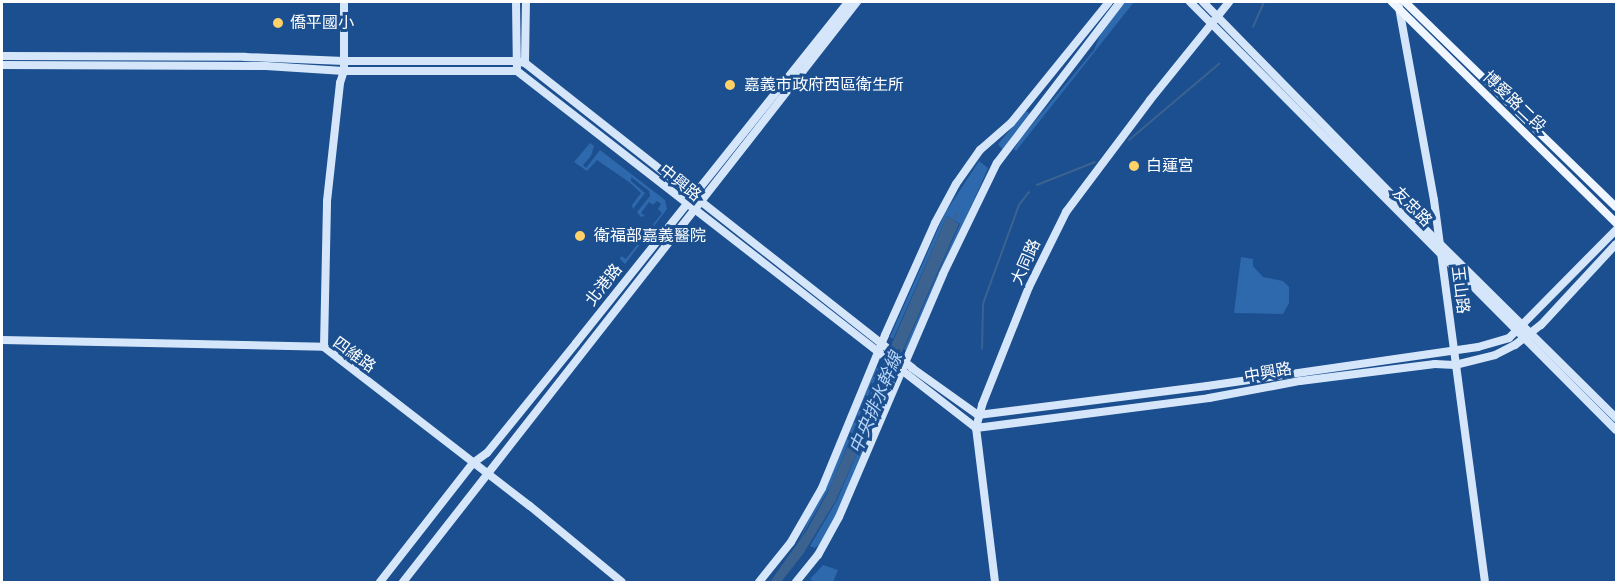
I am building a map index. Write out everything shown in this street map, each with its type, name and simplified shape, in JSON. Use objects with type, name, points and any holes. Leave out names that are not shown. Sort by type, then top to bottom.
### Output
[{"type":"main road","name":"博愛路二段","points":[[1392,2],[1617,223]]},
{"type":"main road","name":"博愛路二段","points":[[1405,2],[1617,207]]},
{"type":"street","points":[[324,347],[327,201],[340,83],[344,71],[344,2]]},
{"type":"street","points":[[516,2],[515,61],[517,71]]},
{"type":"street","points":[[2,65],[266,66],[344,71],[517,71],[525,63],[526,2]]},
{"type":"street","name":"北港路","points":[[380,582],[474,464],[487,453],[576,343],[848,2]]},
{"type":"street","name":"北港路","points":[[403,582],[703,202],[857,2]]},
{"type":"street","points":[[759,582],[791,542],[815,502],[881,354],[942,208],[980,150],[1011,123],[1109,2]]},
{"type":"street","points":[[796,582],[818,555],[839,517],[944,274],[997,163],[1120,2]]},
{"type":"street","name":"友忠路","points":[[1190,2],[1442,255],[1527,336],[1617,430]]},
{"type":"street","name":"友忠路","points":[[1203,2],[1519,328]]},
{"type":"street","name":"大同路","points":[[995,582],[976,428],[978,415],[1029,287],[1064,217],[1150,100],[1229,2]]},
{"type":"street","name":"玉山路","points":[[1398,2],[1402,13],[1441,245],[1453,351],[1485,582]]},
{"type":"street","points":[[2,56],[244,57],[344,61],[515,61],[525,63]]},
{"type":"street","name":"中興路","points":[[525,63],[905,362]]},
{"type":"street","name":"中興路","points":[[517,71],[694,212],[901,371]]},
{"type":"street","name":"中興路","points":[[978,415],[1453,351],[1509,338],[1617,230]]},
{"type":"street","name":"中興路","points":[[976,428],[1209,398],[1300,381],[1435,364],[1455,365],[1495,356],[1527,336],[1617,244]]},
{"type":"street","name":"友忠路","points":[[1527,336],[1617,418]]},
{"type":"street","name":"四維路","points":[[2,340],[324,347],[487,476],[530,506],[622,582]]},
{"type":"street","points":[[905,362],[978,415]]},
{"type":"street","points":[[901,371],[976,428]]},
{"type":"shaded area","points":[[1114,2],[1134,2],[1016,151],[1014,149],[1021,138],[1094,50]]},
{"type":"shaded area","points":[[1026,111],[1030,114],[1004,151],[998,144]]},
{"type":"shaded area","points":[[590,143],[594,146],[591,156],[583,165],[586,168],[600,150],[665,200],[667,209],[625,264],[620,259],[621,256],[626,259],[662,213],[658,209],[661,204],[657,201],[653,205],[649,202],[641,213],[645,216],[641,217],[637,212],[650,196],[649,191],[631,177],[631,181],[645,193],[633,209],[632,205],[641,193],[629,182],[597,160],[587,171],[574,162]]},
{"type":"shaded area","points":[[979,161],[988,168],[907,351],[904,349],[960,224],[947,216],[893,339],[890,337],[945,213]]},
{"type":"shaded area","points":[[1241,257],[1253,259],[1253,266],[1263,277],[1283,281],[1289,287],[1289,303],[1283,314],[1234,313]]},
{"type":"shaded area","points":[[877,366],[880,367],[831,485],[799,541]]},
{"type":"shaded area","points":[[891,374],[896,378],[837,514],[819,545],[815,548],[810,546],[837,500]]},
{"type":"shaded area","points":[[823,565],[838,570],[833,582],[814,582],[810,579]]},
{"type":"water","points":[[947,216],[959,224],[836,500],[803,554],[781,582],[770,582],[807,530],[828,492]]},
{"type":"waterway","points":[[1253,27],[1264,2]]},
{"type":"waterway","points":[[1129,140],[1219,64]]},
{"type":"waterway","points":[[1037,185],[1095,162]]},
{"type":"waterway","points":[[982,349],[983,304],[1019,205],[1029,192]]},
{"type":"waterway","name":"中央排水幹線","points":[[954,222],[957,214]]},
{"type":"place","name":"僑平國小","points":[[278,23]]},
{"type":"place","name":"嘉義市政府西區衛生所","points":[[730,85]]},
{"type":"place","name":"白蓮宮","points":[[1134,166]]},
{"type":"place","name":"衛福部嘉義醫院","points":[[580,236]]}]
